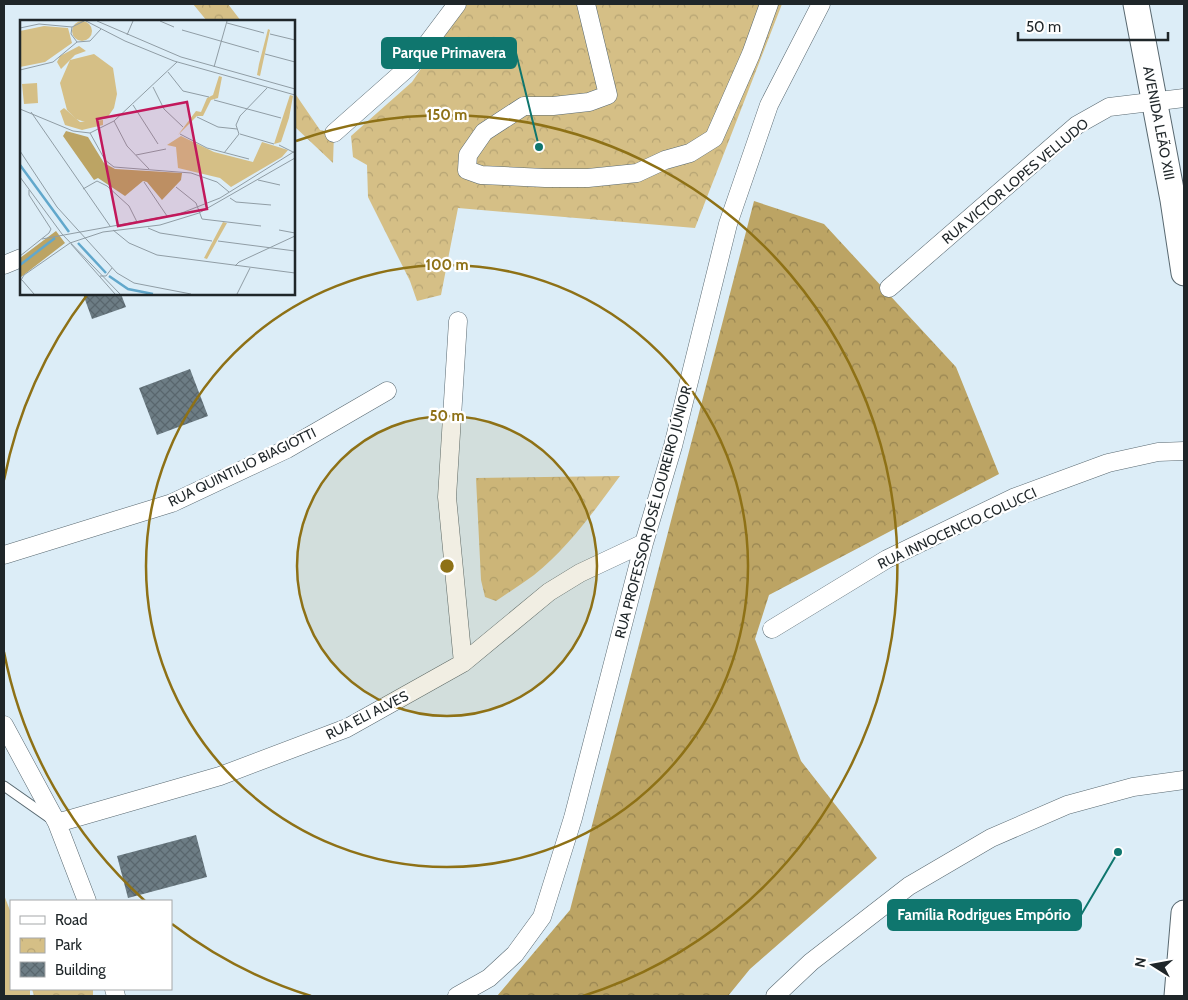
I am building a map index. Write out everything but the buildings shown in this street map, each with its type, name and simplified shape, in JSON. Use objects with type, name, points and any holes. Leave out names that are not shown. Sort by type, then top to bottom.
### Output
[{"type":"main road","name":"AVENIDA LEÃO XIII","points":[[1136,4],[1173,200],[1184,273]]},
{"type":"main road","points":[[1177,996],[1184,913]]},
{"type":"street","points":[[334,133],[412,64],[458,4]]},
{"type":"street","points":[[586,4],[608,95],[589,102],[553,106],[524,106],[484,132],[468,155],[467,170],[481,175],[588,178],[637,173],[665,160],[690,153],[714,138],[751,54],[769,4]]},
{"type":"street","name":"RUA PROFESSOR JOSÉ LOUREIRO JÚNIOR","points":[[457,996],[489,978],[515,954],[542,917],[573,818],[644,542],[673,446],[731,215],[769,105],[821,4]]},
{"type":"street","name":"RUA VICTOR LOPES VELLUDO","points":[[889,288],[1077,125],[1109,107],[1184,98]]},
{"type":"street","points":[[4,265],[20,258]]},
{"type":"street","points":[[458,321],[447,497],[463,663]]},
{"type":"street","name":"RUA QUINTILIO BIAGIOTTI","points":[[4,555],[172,503],[287,449],[387,390]]},
{"type":"street","name":"RUA INNOCENCIO COLUCCI","points":[[772,629],[887,559],[1012,498],[1108,463],[1158,452],[1184,451]]},
{"type":"street","name":"RUA ELI ALVES","points":[[57,823],[220,776],[347,728],[463,663],[550,592],[580,573],[644,542]]},
{"type":"street","points":[[4,725],[57,823],[87,900]]},
{"type":"street","points":[[775,996],[811,962],[909,886],[990,838],[1068,805],[1133,787],[1184,780]]},
{"type":"lane","points":[[4,786],[57,823]]},
{"type":"green space","points":[[193,4],[228,4],[240,20],[206,20]]},
{"type":"green space","points":[[465,4],[782,4],[695,228],[458,208],[441,295],[417,301],[410,281],[368,197],[367,165],[353,157],[351,136],[412,82]]},
{"type":"green space","points":[[295,93],[320,130],[334,133],[333,163],[295,127]]},
{"type":"green space","points":[[754,201],[824,224],[956,367],[999,474],[769,595],[755,639],[801,761],[877,858],[750,969],[728,996],[497,996],[570,910]]},
{"type":"green space","points":[[620,476],[580,528],[546,564],[496,601],[485,597],[481,580],[476,478]]},
{"type":"green space","points":[[4,895],[10,910],[10,990],[30,990],[30,996],[4,996]]},
{"type":"green space","points":[[32,990],[93,990],[93,996],[34,996]]},
{"type":"place","name":"Parque Primavera","points":[[539,147]]},
{"type":"place","name":"Família Rodrigues Empório","points":[[1118,852]]}]
